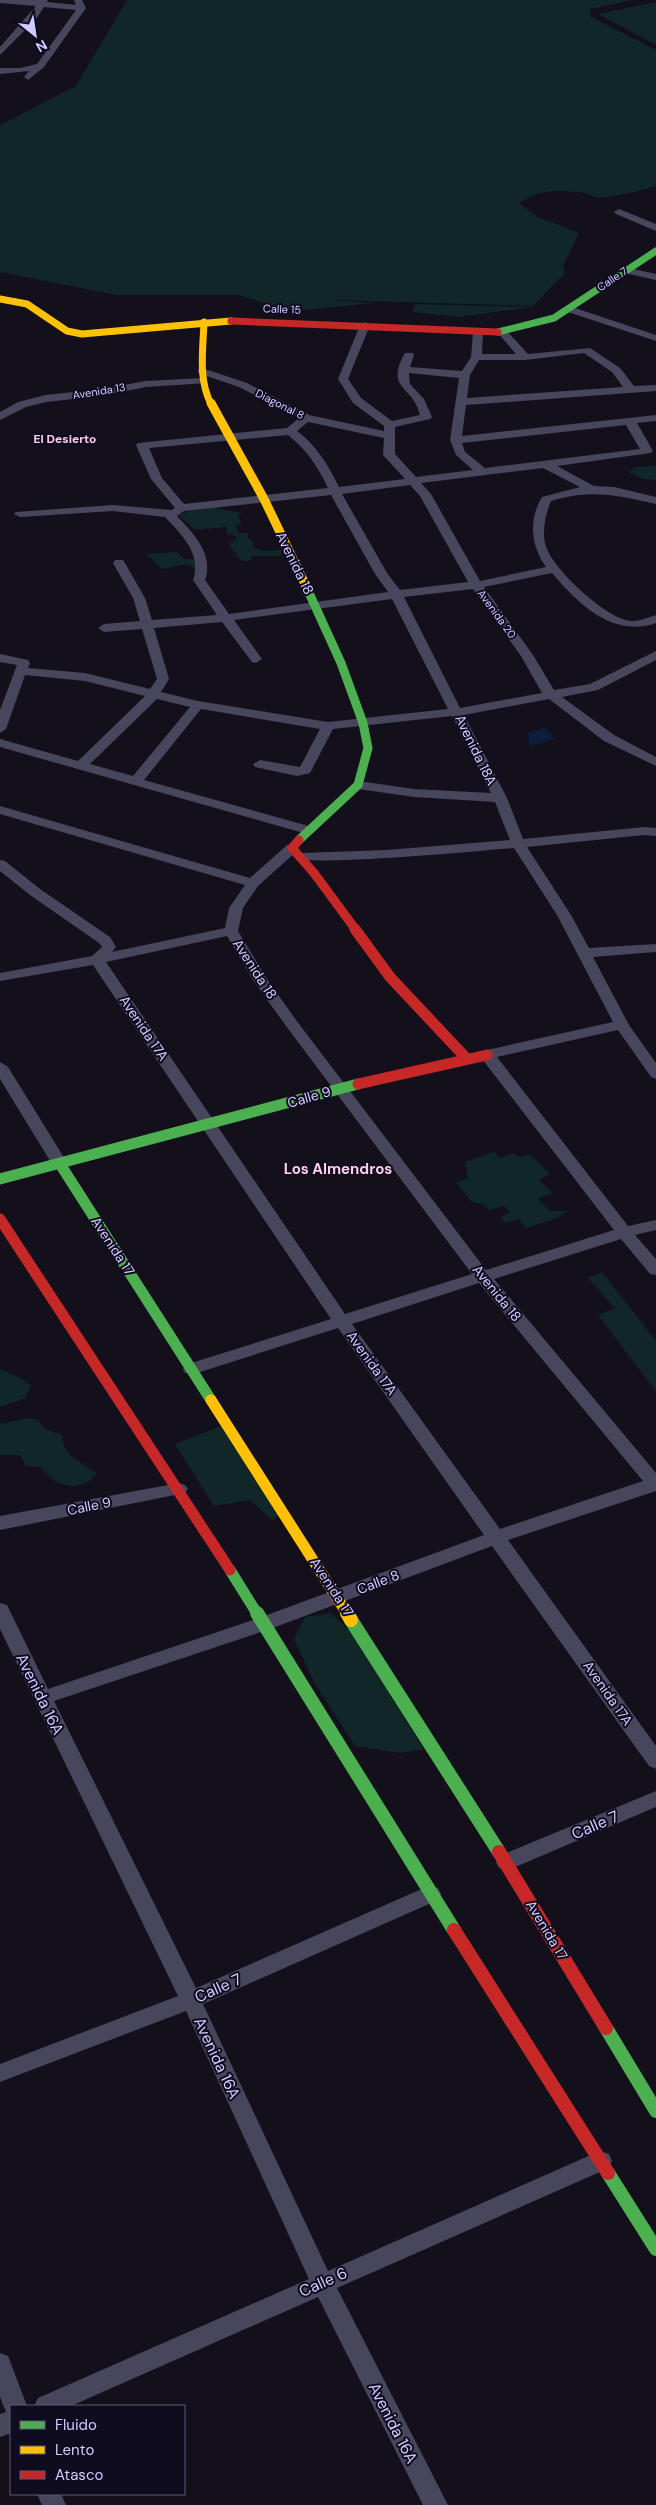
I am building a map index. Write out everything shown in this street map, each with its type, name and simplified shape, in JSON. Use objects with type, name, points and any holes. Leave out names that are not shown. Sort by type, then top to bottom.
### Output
[{"type":"main road","name":"Calle 7","points":[[569,309],[624,270],[656,251]]},
{"type":"main road","name":"Calle 15","points":[[0,300],[32,306],[68,330],[82,334],[204,322],[365,325],[478,333],[502,332],[546,321],[569,309]]},
{"type":"main road","name":"Avenida 18","points":[[204,322],[203,376],[206,394],[228,438],[264,499],[315,604],[341,663],[363,722],[368,748],[358,785],[307,830],[296,852]]},
{"type":"main road","points":[[296,852],[390,977],[467,1059]]},
{"type":"main road","name":"Calle 9","points":[[0,1179],[209,1125],[340,1088],[487,1054]]},
{"type":"main road","name":"Avenida 17","points":[[60,1164],[506,1862],[656,2111]]},
{"type":"main road","points":[[0,1219],[179,1489],[431,1894],[656,2249]]},
{"type":"street","points":[[0,0],[80,4],[41,65],[28,77]]},
{"type":"street","points":[[0,52],[33,17],[42,2]]},
{"type":"street","points":[[0,71],[20,71],[41,65]]},
{"type":"street","points":[[618,212],[656,228]]},
{"type":"street","points":[[624,270],[656,277]]},
{"type":"street","points":[[569,309],[656,338]]},
{"type":"street","points":[[365,325],[343,379],[348,390],[360,405],[390,431],[426,417],[425,407],[403,384],[402,369],[408,355]]},
{"type":"street","points":[[502,332],[525,357]]},
{"type":"street","points":[[478,333],[476,357],[465,375],[456,440],[460,453],[484,473]]},
{"type":"street","points":[[476,357],[525,357],[586,350],[616,370],[631,390]]},
{"type":"street","points":[[402,369],[465,375]]},
{"type":"street","name":"Avenida 13","points":[[0,417],[8,411],[33,401],[60,396],[95,394],[203,376]]},
{"type":"street","name":"Diagonal 8","points":[[203,376],[243,385],[306,418],[390,431]]},
{"type":"street","points":[[460,402],[656,388]]},
{"type":"street","points":[[180,508],[157,479],[142,445],[290,431],[306,418]]},
{"type":"street","points":[[456,440],[656,418]]},
{"type":"street","points":[[20,514],[114,508],[169,514],[176,513],[180,508],[484,473],[543,463],[647,451],[630,421]]},
{"type":"street","name":"Avenida 18A","points":[[290,431],[303,441],[321,462],[381,574],[396,594],[500,798],[519,845],[564,915],[622,1025],[656,1074]]},
{"type":"street","name":"Avenida 20","points":[[390,431],[390,455],[425,494],[476,584],[527,655],[549,693],[609,738],[656,762]]},
{"type":"street","points":[[543,463],[589,487],[620,491],[656,501]]},
{"type":"street","points":[[589,487],[546,499],[542,507],[539,545],[553,569],[604,615],[617,622],[641,625],[656,619]]},
{"type":"street","points":[[169,514],[197,548],[203,567],[199,580],[256,659]]},
{"type":"street","points":[[80,767],[153,695],[163,679],[139,598],[119,563]]},
{"type":"street","points":[[104,628],[226,618],[315,604],[476,584],[553,569]]},
{"type":"street","points":[[20,671],[85,677],[144,690],[153,695],[198,705],[328,726],[457,712],[549,693],[594,687],[656,655]]},
{"type":"street","points":[[0,658],[24,663],[0,729]]},
{"type":"street","points":[[136,781],[198,705]]},
{"type":"street","points":[[260,764],[296,772],[305,770],[328,726]]},
{"type":"street","points":[[0,743],[307,830]]},
{"type":"street","points":[[358,785],[414,793],[500,798]]},
{"type":"street","points":[[0,810],[253,883]]},
{"type":"street","points":[[296,852],[384,856],[519,845],[644,831],[656,832]]},
{"type":"street","name":"Avenida 18","points":[[296,852],[253,883],[236,908],[231,931],[260,980],[483,1276],[656,1484]]},
{"type":"street","points":[[0,864],[108,943],[108,947],[97,960]]},
{"type":"street","points":[[0,978],[97,960],[231,931]]},
{"type":"street","points":[[583,953],[656,948]]},
{"type":"street","name":"Avenida 17A","points":[[97,960],[341,1321],[656,1760]]},
{"type":"street","name":"Calle 9","points":[[487,1054],[622,1025]]},
{"type":"street","points":[[487,1054],[624,1232],[656,1270]]},
{"type":"street","name":"Avenida 17","points":[[0,1067],[60,1164]]},
{"type":"street","points":[[191,1369],[624,1232],[656,1224]]},
{"type":"street","name":"Calle 8","points":[[42,1698],[263,1624],[497,1538],[656,1484]]},
{"type":"street","name":"Calle 9","points":[[0,1523],[179,1489]]},
{"type":"street","name":"Avenida 16A","points":[[0,1610],[190,2000],[322,2282],[436,2505]]},
{"type":"street","name":"Calle 7","points":[[506,1862],[656,1799]]},
{"type":"street","name":"Calle 7","points":[[0,2073],[190,2000],[431,1894]]},
{"type":"street","name":"Calle 6","points":[[48,2405],[322,2282],[601,2160]]},
{"type":"street","points":[[0,2364],[15,2405]]},
{"type":"green space","points":[[127,0],[634,0],[590,9],[591,17],[656,50],[656,186],[608,197],[595,197],[587,193],[550,191],[534,195],[519,203],[538,217],[579,233],[563,266],[565,273],[533,306],[334,300],[375,303],[303,310],[279,308],[239,295],[116,295],[0,272],[0,125],[76,86]]},
{"type":"green space","points":[[656,2],[656,45],[598,14]]},
{"type":"green space","points":[[412,304],[533,307],[459,317],[413,312],[415,306]]},
{"type":"green space","points":[[656,466],[656,480],[643,479],[629,472],[636,467]]},
{"type":"green space","points":[[204,506],[243,513],[238,515],[241,523],[236,526],[239,533],[248,533],[248,538],[254,543],[252,547],[264,551],[281,550],[282,556],[251,556],[251,560],[243,562],[237,556],[231,555],[238,554],[229,546],[230,542],[235,541],[237,536],[227,534],[226,527],[195,530],[178,515]]},
{"type":"green space","points":[[177,552],[184,559],[197,559],[196,570],[187,564],[162,569],[146,554]]},
{"type":"green space","points":[[494,1152],[500,1158],[513,1153],[520,1157],[530,1154],[550,1174],[539,1180],[553,1193],[538,1199],[550,1211],[568,1211],[557,1218],[526,1228],[519,1219],[505,1223],[500,1217],[510,1213],[504,1206],[489,1210],[483,1204],[472,1202],[456,1183],[468,1178],[465,1162]]},
{"type":"green space","points":[[602,1272],[656,1341],[656,1391],[598,1315],[615,1308],[588,1278]]},
{"type":"green space","points":[[0,1369],[20,1378],[31,1386],[25,1398],[0,1407]]},
{"type":"green space","points":[[29,1418],[38,1420],[45,1429],[62,1435],[65,1448],[69,1453],[97,1474],[84,1484],[77,1486],[65,1485],[54,1480],[41,1467],[26,1466],[20,1455],[0,1455],[0,1424]]},
{"type":"green space","points":[[221,1426],[282,1512],[273,1521],[250,1500],[214,1506],[175,1444]]},
{"type":"green space","points":[[331,1613],[351,1632],[424,1749],[400,1753],[355,1746],[315,1684],[294,1639],[305,1617]]},
{"type":"water","points":[[545,728],[555,739],[529,746],[528,732]]},
{"type":"traffic: fast","points":[[498,332],[554,318],[656,251]]},
{"type":"traffic: fast","points":[[299,840],[358,785],[368,748],[363,723],[341,663],[305,584]]},
{"type":"traffic: fast","points":[[0,1179],[358,1084]]},
{"type":"traffic: fast","points":[[60,1164],[211,1400]]},
{"type":"traffic: fast","points":[[230,1570],[454,1930]]},
{"type":"traffic: fast","points":[[351,1620],[499,1852]]},
{"type":"traffic: fast","points":[[606,2028],[656,2111]]},
{"type":"traffic: fast","points":[[608,2173],[656,2249]]},
{"type":"traffic: slow","points":[[0,299],[27,304],[67,331],[82,334],[231,321]]},
{"type":"traffic: slow","points":[[204,322],[202,371],[206,394],[228,438],[264,499],[305,584]]},
{"type":"traffic: slow","points":[[211,1400],[351,1620]]},
{"type":"traffic: jam","points":[[231,321],[498,332]]},
{"type":"traffic: jam","points":[[299,840],[292,848],[314,873],[390,977],[467,1059]]},
{"type":"traffic: jam","points":[[358,1084],[487,1055]]},
{"type":"traffic: jam","points":[[0,1219],[179,1489],[230,1570]]},
{"type":"traffic: jam","points":[[499,1852],[606,2028]]},
{"type":"traffic: jam","points":[[454,1930],[608,2173]]},
{"type":"district","name":"El Desierto","points":[[65,439]]},
{"type":"district","name":"Los Almendros","points":[[338,1169]]}]
